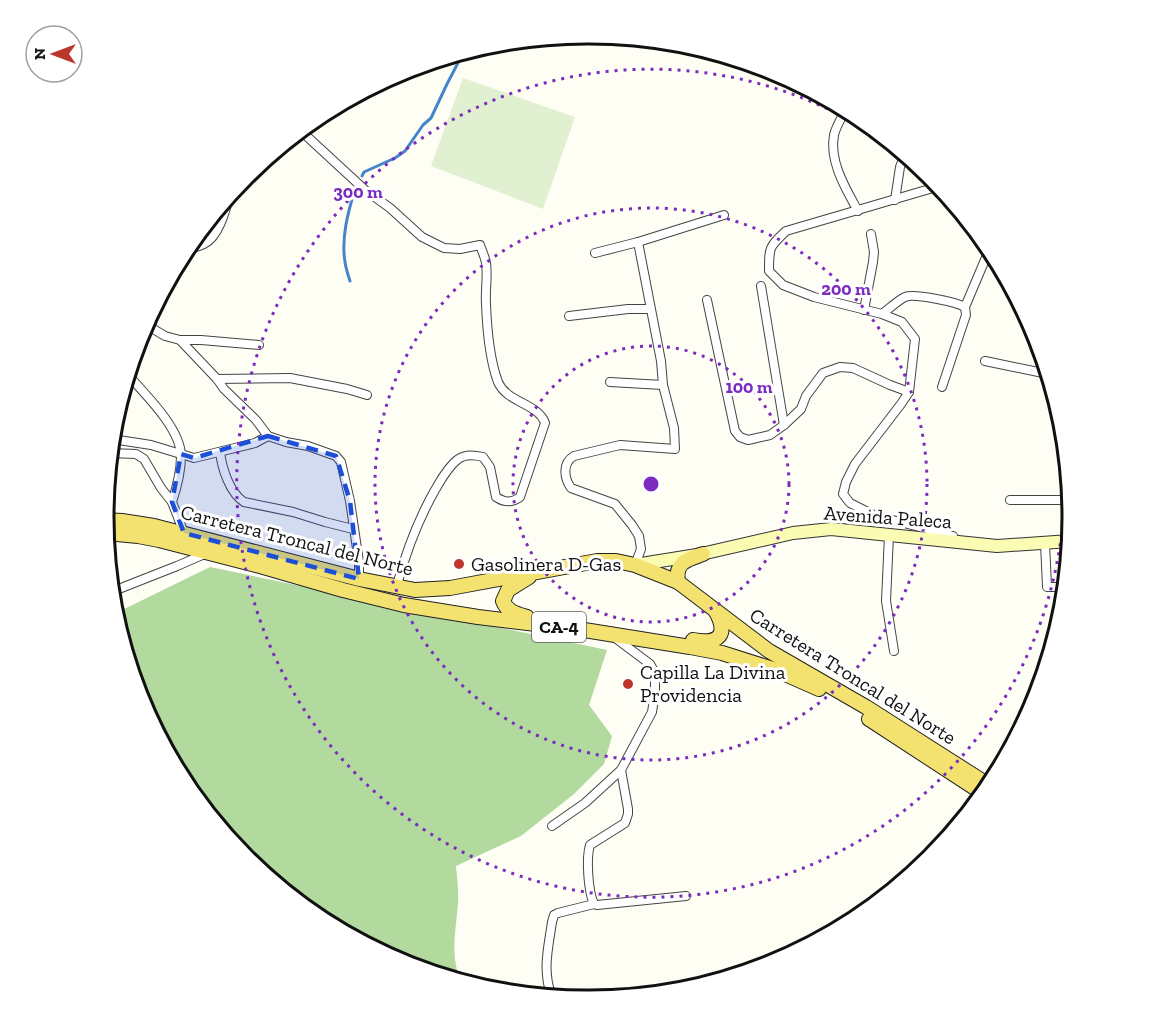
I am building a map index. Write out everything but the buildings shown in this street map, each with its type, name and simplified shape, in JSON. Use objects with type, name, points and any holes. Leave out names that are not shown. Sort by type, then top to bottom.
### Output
[{"type":"main road","name":"Carretera Troncal del Norte","points":[[114,521],[137,523],[184,533],[359,579],[415,590],[450,588],[589,562],[607,560],[635,565],[678,582],[770,651],[866,707],[982,781]]},
{"type":"main road","name":"Avenida Paleca","points":[[635,565],[703,554],[793,533],[831,530],[998,546],[1060,542]]},
{"type":"main road","name":"Carretera Troncal del Norte","points":[[115,533],[138,536],[260,566],[378,599],[478,617],[578,629],[722,653],[769,667],[810,685],[854,709],[976,789]]},
{"type":"main road","points":[[678,582],[677,573],[680,565],[690,558],[703,554]]},
{"type":"main road","points":[[539,572],[507,590],[504,605],[517,614],[554,626]]},
{"type":"main road","points":[[578,629],[628,631],[707,642],[717,638],[723,628],[714,609]]},
{"type":"street","points":[[842,117],[834,135],[836,167],[858,211]]},
{"type":"street","points":[[307,136],[365,190],[390,208],[422,237],[444,248],[460,249],[480,245],[486,261],[489,335],[492,360],[499,384],[509,396],[543,417],[545,423],[520,497],[515,501],[502,501],[496,497],[490,467],[483,457],[475,455],[457,459],[442,477],[418,524],[403,562],[397,585]]},
{"type":"street","points":[[895,200],[902,163]]},
{"type":"street","points":[[929,189],[786,231],[771,244],[769,271],[783,285],[814,297],[902,322],[915,339],[909,392],[855,464],[843,494],[850,503],[874,515],[945,535],[998,546]]},
{"type":"street","points":[[200,246],[211,240],[226,212]]},
{"type":"street","points":[[596,253],[724,215]]},
{"type":"street","points":[[864,310],[874,252],[871,234]]},
{"type":"street","points":[[635,565],[640,549],[639,536],[632,525],[615,504],[571,488],[565,465],[574,456],[620,446],[675,449],[674,428],[663,385],[661,361],[638,242]]},
{"type":"street","points":[[942,387],[966,315],[965,307],[985,259]]},
{"type":"street","points":[[761,286],[784,425]]},
{"type":"street","points":[[882,315],[899,301],[912,296],[958,303],[965,307]]},
{"type":"street","points":[[707,300],[735,431],[740,437],[748,440],[770,435],[801,409],[806,396],[823,373],[840,367],[853,368],[909,392]]},
{"type":"street","points":[[569,316],[628,309],[650,309]]},
{"type":"street","points":[[154,329],[165,336],[180,340],[212,340],[259,345]]},
{"type":"street","points":[[180,340],[218,379],[224,389],[256,420],[268,436],[308,446],[336,456],[341,462],[350,501],[359,562],[359,579]]},
{"type":"street","points":[[985,361],[1038,372]]},
{"type":"street","points":[[218,379],[290,378],[367,395]]},
{"type":"street","points":[[135,382],[174,430],[181,454],[178,482],[172,502]]},
{"type":"street","points":[[610,382],[663,385]]},
{"type":"street","points":[[121,440],[151,445],[194,458],[255,443],[268,436]]},
{"type":"street","points":[[220,452],[229,485],[238,498],[244,502],[293,512],[353,529]]},
{"type":"street","points":[[119,453],[136,454],[144,459],[172,502],[184,533]]},
{"type":"street","points":[[1010,500],[1061,500]]},
{"type":"street","points":[[889,535],[886,601],[894,651]]},
{"type":"street","points":[[1045,543],[1047,586],[1056,586]]},
{"type":"street","points":[[121,588],[207,553]]},
{"type":"street","points":[[552,826],[585,803],[621,770],[652,712],[655,673],[650,664],[608,634]]},
{"type":"street","points":[[594,904],[588,850],[590,844],[625,823],[628,808],[621,770]]},
{"type":"street","points":[[549,988],[546,970],[554,915],[594,904],[686,896]]},
{"type":"highlighted area","points":[[268,436],[336,456],[350,501],[359,579],[184,533],[172,502],[181,454],[194,458]]},
{"type":"green space","points":[[463,78],[575,117],[543,209],[431,166]]},
{"type":"green space","points":[[210,567],[607,650],[589,705],[612,736],[604,764],[574,794],[521,836],[456,866],[458,899],[454,954],[458,972],[436,965],[379,942],[325,911],[276,873],[232,829],[194,780],[163,726],[140,669],[124,609]]},
{"type":"waterway","points":[[362,176],[364,172],[405,151],[423,125],[431,118],[458,62]]},
{"type":"waterway","points":[[350,281],[345,265],[344,244],[355,189]]},
{"type":"place","name":"Gasolinera D-Gas","points":[[459,564]]},
{"type":"place","name":"Capilla La Divina Providencia","points":[[628,684]]}]
